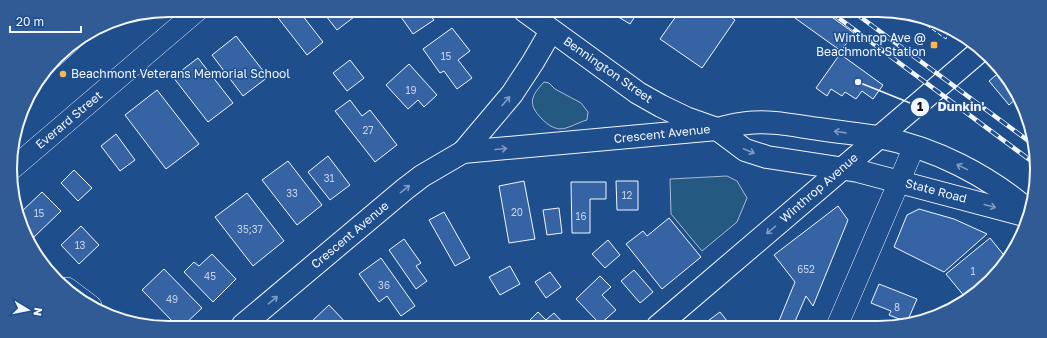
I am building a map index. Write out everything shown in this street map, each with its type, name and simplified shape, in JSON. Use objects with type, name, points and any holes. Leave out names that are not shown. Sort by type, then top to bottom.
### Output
[{"type":"main road","name":"Bennington Street","points":[[532,17],[626,85],[650,100],[686,118],[717,129],[745,150],[767,157],[843,168]]},
{"type":"main road","name":"Crescent Avenue","points":[[249,321],[405,189],[422,176],[463,152],[512,94],[534,62],[551,31]]},
{"type":"main road","name":"Winthrop Avenue","points":[[664,321],[977,54]]},
{"type":"main road","points":[[717,129],[735,124],[761,122],[879,137],[914,147],[945,159],[981,176],[1005,191],[1025,208]]},
{"type":"main road","name":"Crescent Avenue","points":[[463,152],[717,129]]},
{"type":"main road","name":"State Road","points":[[843,168],[1023,215]]},
{"type":"street","name":"Everard Street","points":[[17,165],[190,17]]},
{"type":"street","points":[[839,321],[914,147]]},
{"type":"shaded area","points":[[83,44],[58,67],[76,48]]},
{"type":"shaded area","points":[[544,82],[549,83],[555,89],[581,103],[588,112],[587,120],[560,129],[552,127],[546,123],[537,114],[532,100]]},
{"type":"shaded area","points":[[727,176],[737,181],[747,198],[737,222],[702,251],[671,214],[670,179]]},
{"type":"building","points":[[277,17],[304,17],[323,42],[307,55]]},
{"type":"building","points":[[327,17],[354,17],[337,30]]},
{"type":"building","points":[[401,17],[432,17],[434,20],[413,34]]},
{"type":"building","points":[[618,17],[635,17],[630,24]]},
{"type":"building","points":[[675,17],[731,17],[735,20],[702,68],[660,39]]},
{"type":"building","points":[[794,17],[832,17],[854,33],[841,51]]},
{"type":"building","points":[[452,28],[470,51],[458,60],[472,78],[457,89],[444,71],[440,73],[423,49]]},
{"type":"building","points":[[236,36],[268,77],[243,96],[212,55]]},
{"type":"building","points":[[840,54],[883,85],[873,99],[862,91],[856,99],[845,92],[842,96],[831,89],[827,96],[816,88]]},
{"type":"building","points":[[198,58],[233,103],[208,122],[173,77]]},
{"type":"building","points":[[350,60],[364,78],[347,91],[333,73]]},
{"type":"building","points":[[409,64],[437,95],[424,107],[418,100],[408,109],[386,85]]},
{"type":"building","points":[[997,74],[1014,101],[1009,105],[989,81]]},
{"type":"building","points":[[157,90],[199,144],[166,169],[125,115]]},
{"type":"building","points":[[350,100],[362,116],[370,110],[397,145],[375,162],[335,111]]},
{"type":"building","points":[[116,134],[135,160],[120,171],[101,146]]},
{"type":"building","points":[[328,156],[350,185],[330,200],[308,172]]},
{"type":"building","points":[[288,161],[322,205],[297,225],[262,180]]},
{"type":"building","points":[[74,170],[92,188],[78,201],[61,183]]},
{"type":"building","points":[[524,181],[535,239],[509,243],[499,186]]},
{"type":"building","points":[[616,181],[638,181],[638,210],[617,210]]},
{"type":"building","points":[[571,182],[606,182],[606,199],[590,199],[590,233],[572,233]]},
{"type":"building","points":[[42,192],[61,211],[34,237],[23,210]]},
{"type":"building","points":[[247,193],[284,241],[253,266],[215,217]]},
{"type":"building","points":[[838,206],[848,220],[813,306],[806,296],[795,321],[779,321],[795,282],[774,255]]},
{"type":"building","points":[[559,208],[562,233],[547,235],[543,210]]},
{"type":"building","points":[[919,209],[954,219],[987,234],[944,272],[894,247],[907,215]]},
{"type":"building","points":[[444,212],[470,258],[455,266],[429,220]]},
{"type":"building","points":[[669,218],[701,257],[662,289],[626,244],[643,231],[647,236]]},
{"type":"building","points":[[81,226],[99,245],[79,264],[61,245]]},
{"type":"building","points":[[990,238],[1003,254],[999,262],[971,290],[963,294],[946,274]]},
{"type":"building","points":[[404,239],[421,263],[416,266],[427,281],[416,289],[389,250]]},
{"type":"building","points":[[608,240],[620,255],[605,268],[592,254]]},
{"type":"building","points":[[212,254],[236,279],[213,302],[184,272],[194,262],[199,266]]},
{"type":"building","points":[[381,258],[415,306],[401,316],[387,296],[379,302],[359,274]]},
{"type":"building","points":[[510,266],[520,284],[500,295],[489,277]]},
{"type":"building","points":[[164,269],[202,308],[188,321],[172,321],[142,290]]},
{"type":"building","points":[[634,270],[653,292],[640,303],[621,281]]},
{"type":"building","points":[[550,272],[561,287],[546,298],[535,282]]},
{"type":"building","points":[[600,276],[611,287],[602,295],[616,310],[603,321],[597,321],[576,299]]},
{"type":"building","points":[[879,284],[917,299],[909,318],[901,319],[889,315],[891,311],[871,303]]},
{"type":"building","points":[[329,305],[344,321],[312,321]]},
{"type":"building","points":[[538,312],[546,320],[554,313],[561,321],[529,321]]},
{"type":"building","points":[[720,312],[727,321],[708,321]]},
{"type":"railway","points":[[837,17],[1030,160]]},
{"type":"railway","points":[[860,17],[1027,140]]},
{"type":"fence","points":[[925,25],[946,39],[947,34]]},
{"type":"place","name":"Winthrop Ave @ Beachmont Station","points":[[934,45]]},
{"type":"place","name":"Beachmont Veterans Memorial School","points":[[63,74]]},
{"type":"place","name":"Dunkin'","points":[[858,82]]}]
